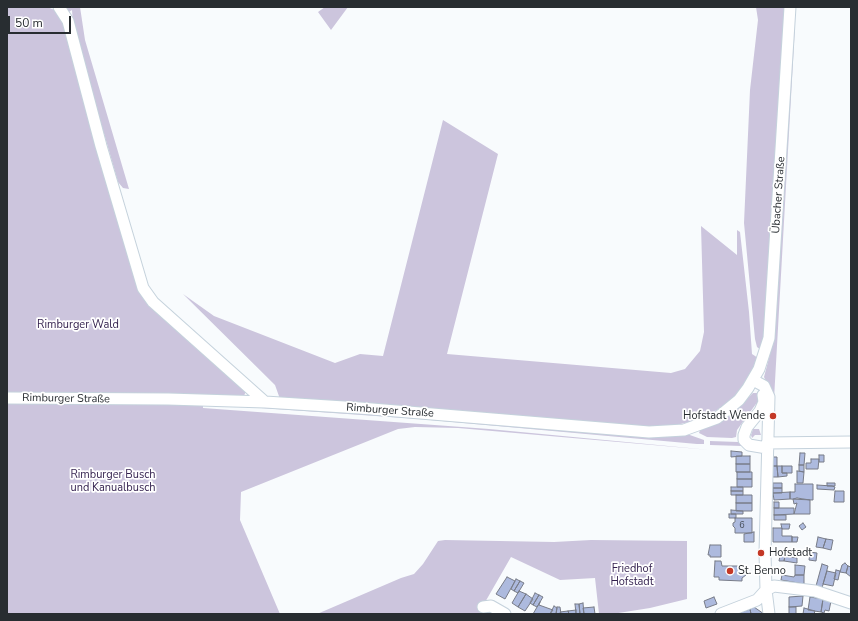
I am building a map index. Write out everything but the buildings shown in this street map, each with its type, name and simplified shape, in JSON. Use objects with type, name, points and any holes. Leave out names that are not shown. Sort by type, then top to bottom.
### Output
[{"type":"street","points":[[59,7],[68,21],[101,146],[143,288],[154,302],[265,402]]},
{"type":"street","name":"Übacher Straße","points":[[753,380],[765,356],[769,338],[790,7]]},
{"type":"street","points":[[753,380],[762,391],[764,402],[760,411],[745,431],[744,440],[749,445],[851,442]]},
{"type":"street","points":[[753,380],[764,386],[769,397],[767,445],[766,590],[769,614]]},
{"type":"street","name":"Rimburger Straße","points":[[7,398],[168,399],[265,402],[649,432],[671,432],[696,427],[717,418],[739,400],[753,380]]},
{"type":"street","points":[[751,422],[763,425],[768,430]]},
{"type":"street","points":[[721,614],[757,600],[766,590],[774,586],[803,588],[851,604]]},
{"type":"street","points":[[487,609],[505,614]]},
{"type":"green space","name":"Rimburger Busch und Kanualbusch","points":[[7,7],[47,7],[60,12],[135,279],[246,391],[244,396],[257,405],[656,437],[687,434],[704,440],[704,444],[419,419],[232,406],[203,405],[203,408],[489,429],[710,450],[458,428],[415,427],[398,429],[241,492],[240,520],[280,614],[7,614]]},
{"type":"green space","points":[[63,7],[80,7],[85,40],[129,189],[123,188],[118,182],[79,47],[73,23],[72,10],[69,12]]},
{"type":"green space","points":[[325,7],[348,7],[331,30],[318,12]]},
{"type":"green space","points":[[756,7],[786,7],[768,313],[761,350],[757,347],[755,339],[744,223],[750,90],[758,20]]},
{"type":"green space","points":[[795,12],[774,399],[764,377],[774,339]]},
{"type":"green space","points":[[443,120],[498,154],[447,354],[671,373],[685,369],[700,351],[704,332],[701,226],[737,255],[737,230],[740,232],[752,354],[758,358],[755,367],[741,390],[724,406],[699,420],[662,428],[518,417],[478,412],[280,399],[275,385],[183,294],[214,316],[335,363],[360,354],[383,356]]},
{"type":"green space","points":[[753,393],[757,393],[759,397],[759,405],[756,404],[742,423],[737,430],[736,437],[707,437],[699,433],[700,430],[734,411]]},
{"type":"green space","points":[[753,429],[759,429],[761,435],[755,435],[752,438],[751,435]]},
{"type":"green space","points":[[710,441],[738,442],[742,446],[710,445]]},
{"type":"green space","name":"Friedhof Hofstadt","points":[[591,540],[687,541],[687,599],[650,608],[612,614],[599,614],[595,578],[560,580],[511,557],[484,604],[482,614],[317,614],[401,578],[414,574],[423,564],[438,541],[554,542]]},
{"type":"place","name":"Hofstadt Wende","points":[[773,416]]},
{"type":"place","name":"Hofstadt","points":[[761,553]]},
{"type":"place","name":"St. Benno","points":[[730,571]]},
{"type":"park label","name":"Rimburger Wald","points":[[78,325]]}]
